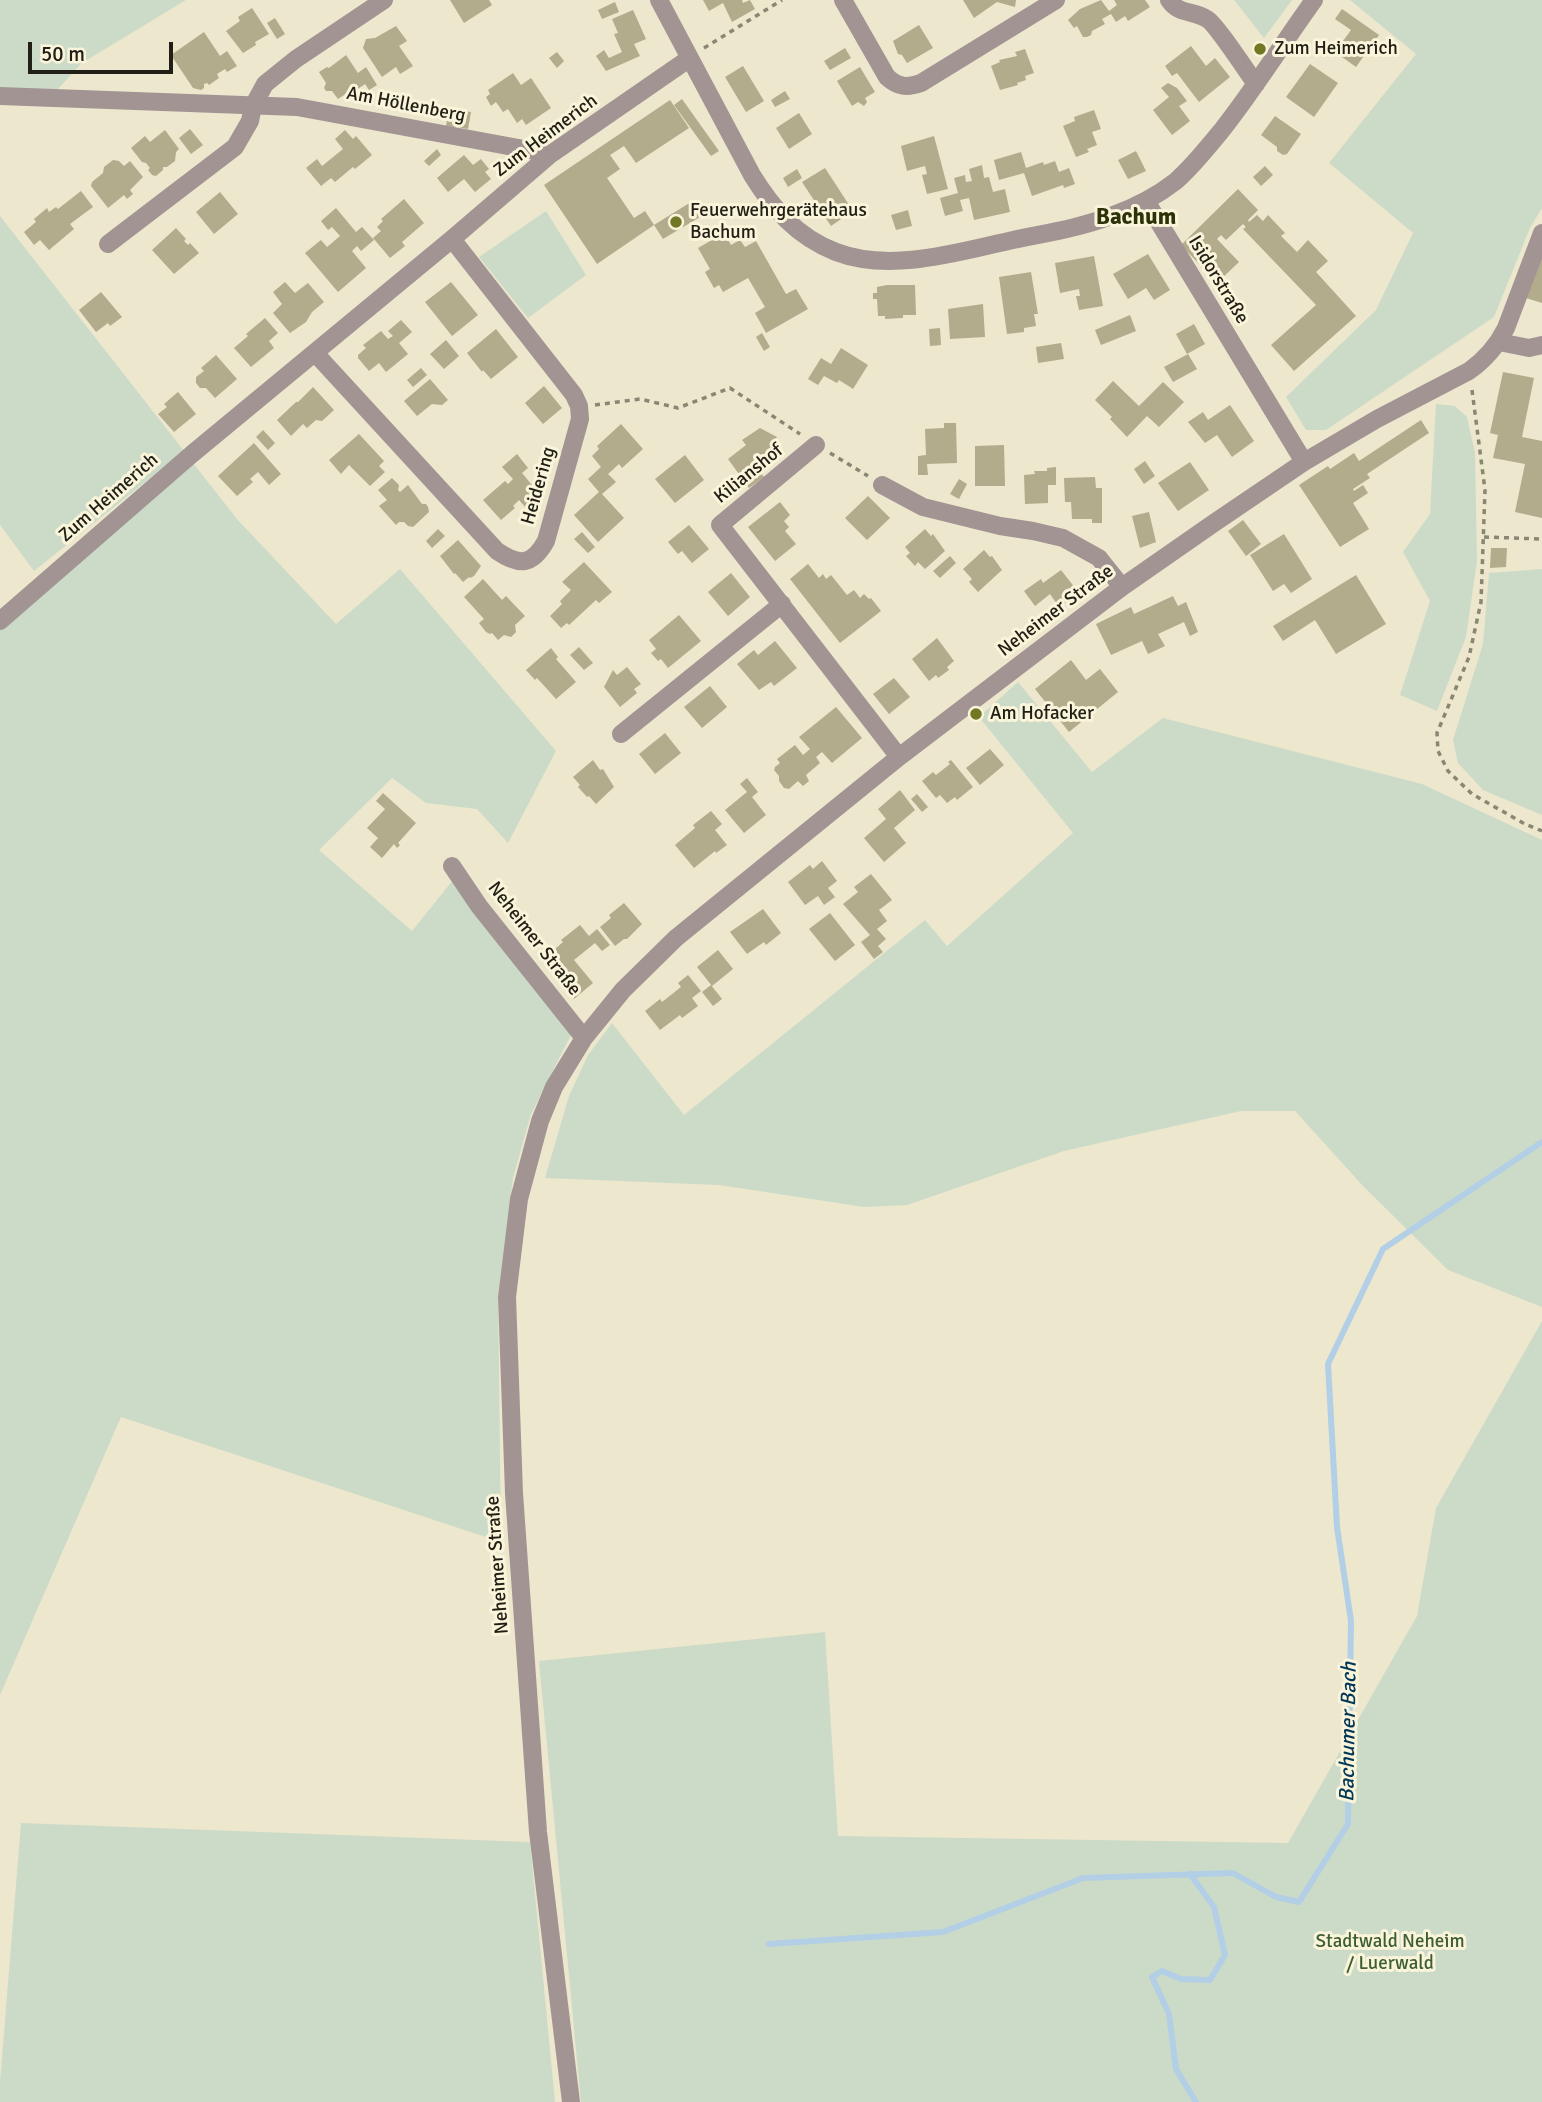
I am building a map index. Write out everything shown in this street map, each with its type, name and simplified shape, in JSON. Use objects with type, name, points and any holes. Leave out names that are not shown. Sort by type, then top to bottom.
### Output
[{"type":"street","points":[[108,244],[235,147],[250,121],[253,106],[265,84],[296,59],[384,0]]},
{"type":"street","points":[[659,0],[767,200],[783,218],[813,241],[837,252],[861,259],[895,260],[947,254],[1074,227],[1112,216],[1146,201],[1176,181],[1204,152],[1256,85],[1314,0]]},
{"type":"street","points":[[843,0],[887,77],[903,87],[921,83],[1056,0]]},
{"type":"street","points":[[1168,0],[1181,12],[1209,19],[1256,85]]},
{"type":"street","name":"Zum Heimerich","points":[[0,621],[192,454],[551,154],[690,58]]},
{"type":"street","name":"Am Höllenberg","points":[[0,96],[296,107],[551,154]]},
{"type":"street","name":"Isidorstraße","points":[[1146,201],[1304,462]]},
{"type":"street","name":"Neheimer Straße","points":[[571,2102],[538,1832],[514,1493],[508,1297],[519,1199],[540,1121],[558,1080],[584,1038],[623,990],[676,937],[899,757],[1122,587],[1304,462],[1481,363],[1499,342],[1506,328],[1542,233]]},
{"type":"street","points":[[452,239],[574,395],[579,406]]},
{"type":"street","points":[[1499,342],[1529,348],[1542,345]]},
{"type":"street","name":"Heidering","points":[[315,353],[497,551],[510,560],[522,562],[532,559],[546,541],[580,419],[579,406]]},
{"type":"street","name":"Kilianshof","points":[[816,445],[720,525],[899,757]]},
{"type":"street","points":[[882,485],[923,508],[1063,538],[1099,558],[1122,587]]},
{"type":"street","points":[[621,734],[782,604]]},
{"type":"street","name":"Neheimer Straße","points":[[452,866],[479,906],[584,1038]]},
{"type":"path","points":[[690,58],[782,0]]},
{"type":"path","points":[[1469,371],[1485,490],[1481,602],[1469,657],[1437,733],[1438,751],[1448,771],[1472,794],[1542,831]]},
{"type":"path","points":[[579,406],[640,399],[678,408],[730,388],[882,485]]},
{"type":"path","points":[[1484,537],[1542,539]]},
{"type":"green space","points":[[0,0],[186,0],[82,63],[56,91],[0,89]]},
{"type":"green space","points":[[1234,0],[1292,0],[1264,38]]},
{"type":"green space","points":[[1350,0],[1542,0],[1542,208],[1530,228],[1494,317],[1326,430],[1306,430],[1286,397],[1376,310],[1413,233],[1329,163],[1416,54]]},
{"type":"green space","points":[[546,211],[586,275],[528,318],[479,257]]},
{"type":"green space","points":[[0,216],[184,451],[34,571],[0,525]]},
{"type":"green space","points":[[1436,404],[1455,406],[1467,417],[1475,453],[1477,561],[1466,637],[1437,711],[1400,695],[1430,601],[1403,552],[1430,514]]},
{"type":"green space","points":[[193,463],[237,519],[336,624],[400,569],[556,751],[508,843],[477,809],[426,803],[392,778],[319,850],[412,931],[453,880],[572,1033],[531,1114],[513,1178],[498,1294],[501,1542],[121,1417],[0,1695],[0,630]]},
{"type":"green space","points":[[1542,569],[1542,815],[1483,790],[1458,763],[1453,740],[1483,644],[1489,573]]},
{"type":"green space","points":[[1018,682],[1092,772],[1163,718],[1422,784],[1542,840],[1542,1307],[1448,1270],[1363,1186],[1295,1111],[1241,1111],[1064,1151],[907,1205],[864,1207],[719,1185],[545,1178],[569,1096],[588,1055],[612,1023],[684,1115],[925,920],[947,946],[1073,833],[979,717]]},
{"type":"green space","name":"Stadtwald Neheim / Luerwald","points":[[1542,1321],[1542,2102],[581,2102],[539,1661],[825,1632],[838,1836],[1288,1843],[1417,1616],[1436,1508]]},
{"type":"green space","points":[[21,1823],[530,1842],[555,2102],[0,2102]]},
{"type":"building","points":[[450,0],[489,0],[492,5],[464,23]]},
{"type":"building","points":[[703,0],[742,0],[743,3],[750,0],[755,9],[732,22],[723,3],[709,11]]},
{"type":"building","points":[[963,0],[1016,0],[1015,7],[997,2],[974,18]]},
{"type":"building","points":[[1101,0],[1109,11],[1117,5],[1114,0],[1145,0],[1150,7],[1128,21],[1125,16],[1116,22],[1111,14],[1102,19],[1105,24],[1092,31],[1091,35],[1083,37],[1077,26],[1074,28],[1068,20],[1080,9]]},
{"type":"building","points":[[615,2],[619,12],[602,19],[598,10]]},
{"type":"building","points":[[252,8],[269,34],[243,53],[226,31],[240,21],[238,17]]},
{"type":"building","points":[[1342,9],[1379,35],[1356,67],[1335,52],[1351,30],[1335,19]]},
{"type":"building","points":[[633,10],[646,39],[634,44],[640,56],[606,71],[596,56],[604,50],[609,58],[622,52],[614,34],[618,33],[612,19]]},
{"type":"building","points":[[275,18],[285,34],[277,39],[267,23]]},
{"type":"building","points":[[919,25],[933,48],[907,63],[902,55],[898,54],[893,41]]},
{"type":"building","points":[[396,26],[407,41],[399,46],[413,66],[400,74],[396,67],[382,77],[363,48],[366,39],[375,38]]},
{"type":"building","points":[[204,32],[220,56],[227,51],[237,66],[217,74],[219,78],[209,85],[204,84],[201,90],[193,88],[171,55]]},
{"type":"building","points":[[1191,46],[1206,66],[1215,58],[1230,77],[1199,102],[1177,73],[1172,76],[1165,66]]},
{"type":"building","points":[[845,48],[851,58],[830,70],[824,61]]},
{"type":"building","points":[[1025,49],[1034,73],[1025,76],[1026,80],[1017,83],[1018,85],[1000,90],[991,66],[1000,62],[999,60],[1017,56],[1015,52]]},
{"type":"building","points":[[557,52],[564,61],[557,68],[549,58]]},
{"type":"building","points":[[346,55],[358,73],[366,67],[377,85],[369,90],[365,84],[338,99],[332,91],[326,91],[326,83],[319,72]]},
{"type":"building","points":[[1310,64],[1338,83],[1314,117],[1286,97]]},
{"type":"building","points":[[743,66],[764,101],[746,112],[725,77]]},
{"type":"building","points":[[860,67],[875,92],[865,98],[867,102],[864,106],[858,102],[852,106],[837,81]]},
{"type":"building","points":[[513,73],[521,85],[531,78],[551,108],[526,125],[522,119],[517,123],[508,109],[503,112],[496,102],[491,106],[486,97],[490,94],[488,90]]},
{"type":"building","points":[[1168,83],[1177,88],[1187,101],[1179,106],[1190,121],[1172,135],[1153,110],[1169,97],[1161,88]]},
{"type":"building","points":[[785,91],[790,99],[775,107],[771,100]]},
{"type":"building","points":[[682,99],[719,151],[711,156],[674,105]]},
{"type":"building","points":[[670,100],[689,128],[636,163],[624,146],[610,155],[620,169],[607,178],[634,218],[645,211],[654,225],[597,264],[544,185]]},
{"type":"building","points":[[449,109],[471,112],[468,129],[446,126]]},
{"type":"building","points":[[1094,110],[1101,129],[1092,132],[1097,145],[1087,149],[1089,152],[1076,157],[1063,126],[1075,121],[1074,117]]},
{"type":"building","points":[[799,113],[812,134],[789,149],[776,128]]},
{"type":"building","points":[[1275,116],[1301,134],[1287,154],[1283,155],[1277,151],[1277,147],[1261,135]]},
{"type":"building","points":[[190,129],[203,145],[191,154],[179,138]]},
{"type":"building","points":[[165,130],[179,149],[175,161],[163,167],[156,176],[152,175],[148,170],[150,168],[131,148],[145,136],[150,142]]},
{"type":"building","points":[[345,130],[353,139],[356,136],[372,155],[335,182],[331,178],[321,186],[306,168],[317,159],[322,166],[343,149],[335,139]]},
{"type":"building","points":[[934,136],[948,189],[927,194],[922,175],[927,174],[925,166],[907,171],[901,146]]},
{"type":"building","points":[[437,149],[441,155],[429,166],[424,161]]},
{"type":"building","points":[[1136,151],[1146,171],[1128,179],[1118,160]]},
{"type":"building","points":[[1021,152],[1026,168],[1055,161],[1059,172],[1069,168],[1075,184],[1064,188],[1063,185],[1032,196],[1024,173],[999,180],[994,160]]},
{"type":"building","points":[[464,155],[473,165],[481,159],[489,169],[485,172],[491,179],[475,192],[464,179],[448,192],[437,178]]},
{"type":"building","points":[[113,160],[124,166],[130,161],[143,177],[130,190],[133,194],[127,199],[124,195],[108,208],[91,186],[103,173],[104,167]]},
{"type":"building","points":[[982,165],[984,178],[989,177],[993,192],[1005,189],[1010,212],[974,220],[969,198],[960,200],[963,211],[945,216],[940,198],[958,193],[954,178],[965,175],[966,182],[972,181],[969,169]]},
{"type":"building","points":[[1265,166],[1273,175],[1261,186],[1253,177]]},
{"type":"building","points":[[825,168],[853,211],[831,226],[802,182]]},
{"type":"building","points":[[797,169],[802,178],[788,187],[783,178]]},
{"type":"building","points":[[1238,189],[1258,210],[1249,222],[1257,215],[1263,221],[1268,215],[1285,233],[1281,236],[1297,252],[1308,240],[1328,261],[1316,272],[1356,316],[1294,371],[1271,345],[1316,305],[1243,229],[1246,227],[1243,224],[1226,240],[1221,235],[1217,239],[1239,262],[1217,283],[1181,245]]},
{"type":"building","points":[[81,191],[93,207],[70,224],[74,229],[49,250],[40,240],[34,245],[24,232],[36,222],[34,219],[47,208],[49,212],[56,207],[58,209]]},
{"type":"building","points":[[220,192],[238,214],[214,234],[196,212]]},
{"type":"building","points":[[404,199],[424,223],[402,242],[405,246],[390,258],[373,238],[381,231],[377,227],[383,221],[381,219]]},
{"type":"building","points":[[691,202],[700,217],[663,239],[654,225]]},
{"type":"building","points":[[336,208],[356,232],[362,227],[374,240],[361,251],[357,246],[352,251],[366,268],[338,292],[305,253],[321,240],[327,247],[340,236],[332,227],[328,230],[321,221]]},
{"type":"building","points":[[908,210],[912,226],[896,230],[891,215]]},
{"type":"building","points":[[176,228],[186,239],[184,241],[188,245],[190,243],[199,253],[174,274],[152,250]]},
{"type":"building","points":[[724,233],[731,245],[740,240],[745,247],[756,241],[786,294],[796,289],[808,309],[766,333],[755,313],[765,307],[748,278],[723,292],[719,285],[714,288],[705,272],[710,269],[698,248]]},
{"type":"building","points":[[1542,252],[1542,303],[1526,298]]},
{"type":"building","points":[[1148,254],[1170,290],[1154,300],[1146,288],[1128,299],[1113,274]]},
{"type":"building","points":[[1094,256],[1103,306],[1079,310],[1076,296],[1080,296],[1079,289],[1060,293],[1055,263]]},
{"type":"building","points":[[1031,272],[1038,314],[1034,314],[1036,326],[1024,328],[1024,332],[1007,334],[999,277]]},
{"type":"building","points":[[285,282],[295,293],[308,283],[324,302],[312,312],[306,322],[290,333],[273,313],[282,304],[273,292]]},
{"type":"building","points":[[451,282],[478,315],[452,336],[425,302]]},
{"type":"building","points":[[915,285],[916,315],[885,319],[885,316],[878,316],[877,299],[873,299],[873,293],[877,293],[877,287]]},
{"type":"building","points":[[101,292],[122,317],[96,332],[79,310]]},
{"type":"building","points":[[983,304],[985,337],[950,339],[948,309]]},
{"type":"building","points":[[1130,315],[1136,331],[1101,345],[1095,330]]},
{"type":"building","points":[[265,318],[278,333],[269,341],[274,348],[251,367],[234,348]]},
{"type":"building","points":[[401,320],[412,332],[399,343],[408,354],[386,372],[379,363],[369,371],[358,358],[366,348],[363,345],[381,331],[388,339],[393,336],[388,331]]},
{"type":"building","points":[[1194,324],[1205,344],[1187,354],[1176,334]]},
{"type":"building","points":[[940,328],[941,345],[930,346],[929,329]]},
{"type":"building","points":[[496,329],[518,357],[491,379],[467,353]]},
{"type":"building","points":[[762,333],[770,347],[764,351],[756,337]]},
{"type":"building","points":[[446,340],[459,356],[444,369],[430,354]]},
{"type":"building","points":[[1061,343],[1064,359],[1038,363],[1036,347]]},
{"type":"building","points":[[841,348],[868,365],[853,389],[839,380],[837,383],[824,376],[818,385],[808,379],[821,358],[831,364]]},
{"type":"building","points":[[1188,354],[1197,369],[1173,382],[1164,367]]},
{"type":"building","points":[[216,355],[237,379],[215,398],[206,388],[200,388],[196,377],[204,371],[201,368]]},
{"type":"building","points":[[421,368],[427,375],[413,387],[407,380]]},
{"type":"building","points":[[1503,372],[1534,378],[1522,437],[1542,441],[1542,518],[1515,512],[1525,464],[1493,458],[1498,435],[1490,433]]},
{"type":"building","points":[[430,379],[448,400],[442,405],[432,404],[417,416],[404,401]]},
{"type":"building","points":[[1113,381],[1139,406],[1163,382],[1184,402],[1159,427],[1147,416],[1127,437],[1095,400]]},
{"type":"building","points":[[544,386],[562,408],[543,424],[525,403]]},
{"type":"building","points":[[313,387],[334,410],[322,421],[316,420],[307,428],[303,424],[291,436],[277,420]]},
{"type":"building","points":[[178,392],[196,414],[174,432],[158,414],[167,407],[164,404]]},
{"type":"building","points":[[1230,405],[1254,441],[1232,457],[1217,435],[1205,443],[1188,422],[1203,412],[1208,420]]},
{"type":"building","points":[[1421,420],[1429,433],[1367,474],[1370,478],[1353,489],[1354,491],[1363,485],[1368,493],[1353,503],[1369,529],[1340,547],[1299,485],[1354,453],[1359,461]]},
{"type":"building","points":[[944,423],[956,423],[957,463],[927,464],[928,475],[918,475],[918,456],[926,455],[925,429],[944,428]]},
{"type":"building","points":[[621,424],[643,449],[622,468],[619,464],[608,474],[616,482],[602,494],[624,518],[598,542],[574,515],[599,492],[588,479],[601,467],[592,456],[599,449],[597,446]]},
{"type":"building","points":[[760,428],[777,437],[768,453],[772,459],[758,469],[764,477],[749,488],[728,459],[746,445],[742,440]]},
{"type":"building","points":[[263,430],[275,443],[268,450],[256,437]]},
{"type":"building","points":[[359,434],[384,461],[379,466],[385,472],[370,486],[349,465],[341,474],[329,460]]},
{"type":"building","points":[[254,443],[281,474],[269,485],[258,472],[250,479],[253,482],[237,496],[218,476]]},
{"type":"building","points":[[1004,445],[1005,486],[975,486],[975,446]]},
{"type":"building","points":[[517,454],[528,468],[522,473],[541,496],[526,508],[519,500],[513,506],[515,508],[501,520],[483,500],[505,481],[508,484],[513,479],[502,467]]},
{"type":"building","points":[[685,455],[704,480],[675,503],[655,479]]},
{"type":"building","points":[[1145,461],[1155,476],[1144,484],[1134,469]]},
{"type":"building","points":[[1190,462],[1209,490],[1178,511],[1158,483]]},
{"type":"building","points":[[1056,467],[1056,485],[1048,485],[1048,503],[1025,504],[1024,475]]},
{"type":"building","points":[[1095,477],[1096,488],[1102,488],[1102,523],[1092,523],[1092,519],[1072,519],[1071,502],[1065,502],[1064,478]]},
{"type":"building","points":[[392,478],[399,485],[400,492],[408,485],[422,504],[428,507],[429,512],[413,527],[404,522],[396,525],[379,506],[387,500],[378,490]]},
{"type":"building","points":[[959,479],[967,484],[959,499],[950,494]]},
{"type":"building","points":[[868,496],[890,518],[867,540],[845,518]]},
{"type":"building","points":[[780,502],[790,515],[784,521],[789,527],[785,531],[796,544],[775,561],[748,527]]},
{"type":"building","points":[[1149,512],[1156,542],[1140,548],[1132,516]]},
{"type":"building","points":[[1243,520],[1261,544],[1246,556],[1228,531]]},
{"type":"building","points":[[689,525],[709,549],[692,563],[682,551],[678,554],[668,542]]},
{"type":"building","points":[[438,529],[445,536],[432,548],[426,541]]},
{"type":"building","points":[[925,529],[931,536],[933,534],[945,551],[925,569],[918,562],[915,566],[906,556],[910,553],[905,547]]},
{"type":"building","points":[[582,532],[595,547],[588,553],[574,539]]},
{"type":"building","points":[[1284,534],[1312,579],[1291,593],[1284,584],[1273,591],[1250,555]]},
{"type":"building","points":[[458,540],[481,566],[474,576],[463,582],[440,556]]},
{"type":"building","points":[[1491,548],[1507,548],[1506,567],[1490,568]]},
{"type":"building","points":[[984,550],[1002,570],[978,592],[963,569]]},
{"type":"building","points":[[950,556],[956,563],[940,578],[933,571]]},
{"type":"building","points":[[584,562],[612,592],[599,603],[596,600],[569,625],[567,623],[561,628],[550,616],[571,590],[562,582]]},
{"type":"building","points":[[808,564],[819,578],[823,574],[826,579],[831,575],[847,595],[854,590],[860,598],[864,594],[871,598],[881,611],[840,643],[790,579]]},
{"type":"building","points":[[1061,570],[1079,593],[1059,607],[1050,594],[1035,606],[1024,591],[1041,579],[1043,583]]},
{"type":"building","points":[[731,573],[750,597],[728,616],[708,592]]},
{"type":"building","points":[[1356,575],[1386,624],[1336,654],[1315,620],[1283,641],[1273,626]]},
{"type":"building","points":[[483,579],[502,600],[506,596],[525,616],[515,625],[516,632],[511,637],[504,635],[498,640],[492,633],[486,632],[479,623],[484,619],[464,597]]},
{"type":"building","points":[[1173,596],[1178,606],[1186,602],[1198,632],[1190,636],[1184,622],[1158,634],[1165,646],[1148,654],[1142,641],[1111,655],[1096,624],[1131,607],[1134,614]]},
{"type":"building","points":[[679,615],[701,641],[668,668],[661,659],[658,661],[651,653],[656,649],[649,640]]},
{"type":"building","points":[[937,638],[954,661],[947,667],[949,670],[929,681],[912,659]]},
{"type":"building","points":[[775,641],[797,668],[774,686],[771,682],[759,690],[737,664],[754,650],[758,655]]},
{"type":"building","points":[[579,647],[593,663],[584,670],[570,655]]},
{"type":"building","points":[[551,648],[558,657],[556,659],[576,682],[556,699],[526,670]]},
{"type":"building","points":[[1071,660],[1086,680],[1100,669],[1118,692],[1069,732],[1035,689]]},
{"type":"building","points":[[627,667],[641,684],[634,689],[637,693],[620,707],[604,687],[613,670],[617,675]]},
{"type":"building","points":[[894,678],[910,697],[889,714],[873,694]]},
{"type":"building","points":[[710,686],[727,707],[702,728],[684,707]]},
{"type":"building","points":[[836,707],[862,738],[832,763],[822,752],[816,757],[820,763],[806,775],[809,781],[803,786],[798,781],[789,789],[784,788],[774,770],[780,763],[777,759],[795,745],[803,755],[810,749],[799,737]]},
{"type":"building","points":[[665,733],[681,753],[655,774],[639,754]]},
{"type":"building","points":[[990,749],[1004,765],[980,785],[966,768]]},
{"type":"building","points":[[593,760],[600,770],[603,769],[614,787],[596,804],[578,787],[580,785],[573,777]]},
{"type":"building","points":[[951,760],[973,787],[957,800],[955,797],[947,803],[940,795],[936,798],[922,781],[933,772],[936,775],[950,764],[948,762]]},
{"type":"building","points":[[747,778],[758,792],[752,797],[766,815],[744,833],[725,810],[747,792],[740,784]]},
{"type":"building","points":[[900,790],[915,810],[894,828],[906,843],[884,862],[864,838],[886,819],[878,809]]},
{"type":"building","points":[[383,793],[416,823],[398,843],[400,845],[397,848],[394,844],[382,858],[370,847],[378,838],[367,828],[385,809],[376,801]]},
{"type":"building","points":[[917,794],[928,807],[922,812],[911,799]]},
{"type":"building","points":[[711,811],[722,824],[715,830],[727,845],[694,868],[675,845],[695,828],[693,825]]},
{"type":"building","points":[[822,861],[837,881],[828,888],[835,897],[824,905],[818,896],[805,905],[788,882],[810,865],[813,869]]},
{"type":"building","points":[[871,874],[892,900],[879,910],[887,921],[877,929],[886,939],[878,946],[883,952],[874,959],[861,942],[870,935],[843,904],[858,892],[854,887]]},
{"type":"building","points":[[624,903],[642,924],[627,939],[615,946],[600,927],[611,918],[609,915]]},
{"type":"building","points":[[763,909],[781,933],[766,945],[764,942],[747,954],[730,932]]},
{"type":"building","points":[[830,913],[855,945],[835,961],[809,929]]},
{"type":"building","points":[[580,925],[589,936],[597,929],[610,945],[602,951],[595,943],[574,960],[593,983],[574,999],[554,975],[558,971],[546,957]]},
{"type":"building","points":[[718,950],[733,969],[712,986],[697,967]]},
{"type":"building","points":[[688,975],[701,991],[692,998],[698,1006],[660,1030],[645,1011],[681,987],[678,983]]},
{"type":"building","points":[[711,985],[722,999],[713,1006],[702,992]]},
{"type":"waterway","name":"Bachumer Bach","points":[[769,1944],[943,1932],[1083,1878],[1233,1873],[1276,1897],[1299,1902],[1348,1824],[1351,1621],[1337,1527],[1328,1364],[1383,1249],[1542,1142]]},
{"type":"waterway","points":[[1190,1874],[1214,1907],[1225,1955],[1210,1980],[1181,1979],[1162,1971],[1152,1977],[1169,2014],[1176,2069],[1196,2102]]},
{"type":"place","name":"Zum Heimerich","points":[[1260,49]]},
{"type":"place","name":"Feuerwehrgerätehaus Bachum","points":[[676,222]]},
{"type":"place","name":"Am Hofacker","points":[[976,714]]},
{"type":"district","name":"Bachum","points":[[1136,218]]}]
